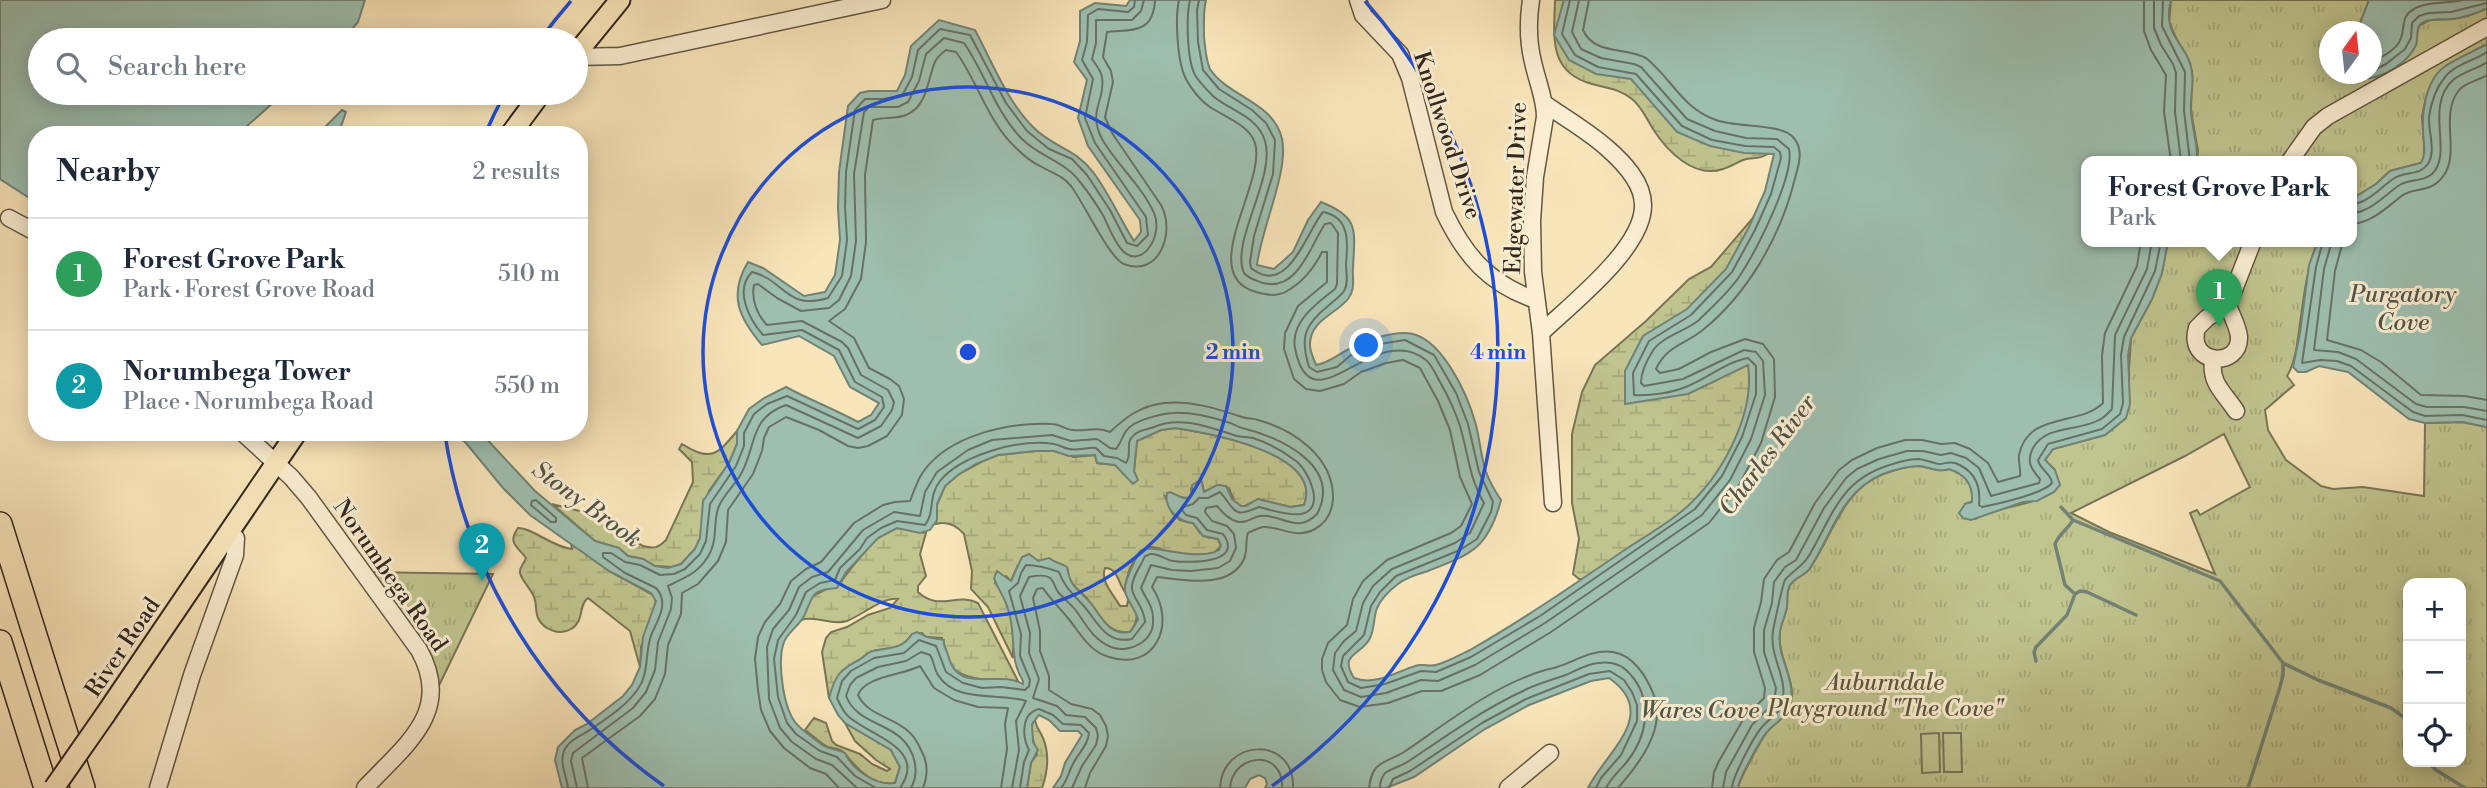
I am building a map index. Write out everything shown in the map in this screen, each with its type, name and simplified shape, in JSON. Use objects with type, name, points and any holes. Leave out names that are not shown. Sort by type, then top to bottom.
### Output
[{"type":"highway","points":[[0,524],[83,788]]},
{"type":"highway","points":[[0,642],[46,788]]},
{"type":"main road","points":[[588,40],[620,0]]},
{"type":"main road","points":[[517,126],[532,105]]},
{"type":"main road","name":"River Road","points":[[54,788],[291,441]]},
{"type":"street","points":[[588,55],[620,56],[882,0]]},
{"type":"street","name":"Knollwood Drive","points":[[1357,0],[1363,15],[1400,54],[1410,78],[1444,212],[1454,232],[1486,273],[1502,286],[1536,300]]},
{"type":"street","name":"Edgewater Drive","points":[[1531,0],[1529,40],[1545,104],[1544,133],[1533,197],[1536,300],[1541,332],[1553,503]]},
{"type":"street","points":[[2294,156],[2315,127],[2328,116],[2487,27]]},
{"type":"street","points":[[1541,332],[1627,248],[1642,220],[1643,204],[1632,174],[1606,147],[1545,104]]},
{"type":"street","points":[[9,218],[28,228]]},
{"type":"street","points":[[2228,305],[2237,330],[2238,343],[2229,355],[2213,359],[2198,349],[2196,333],[2203,321],[2228,305],[2251,247]]},
{"type":"street","points":[[2213,359],[2213,378],[2236,411]]},
{"type":"street","name":"Norumbega Road","points":[[252,441],[299,486],[328,523],[419,650],[431,675],[432,688],[427,714],[410,739],[365,788]]},
{"type":"street","points":[[158,788],[188,685],[235,555],[237,541],[231,532]]},
{"type":"street","points":[[1508,788],[1550,753]]},
{"type":"green space","points":[[1555,0],[1653,0],[1767,137],[1768,154],[1712,171],[1692,167],[1682,161],[1659,137],[1632,99],[1618,91],[1578,78],[1568,71],[1557,51]]},
{"type":"green space","points":[[2171,0],[2369,0],[2361,21],[2319,21],[2319,84],[2382,84],[2382,71],[2399,64],[2412,50],[2418,26],[2430,20],[2453,19],[2487,8],[2487,44],[2447,65],[2434,80],[2427,94],[2422,116],[2424,158],[2421,163],[2390,171],[2357,196],[2357,156],[2198,156],[2191,111],[2192,71],[2169,23]]},
{"type":"green space","points":[[1758,212],[1757,414],[1693,509],[1585,579],[1579,579],[1573,574],[1579,539],[1572,503],[1572,434],[1582,392],[1595,365],[1689,279],[1711,267]]},
{"type":"green space","name":"Auburndale Playground \"The Cove\"","points":[[2167,247],[2316,247],[2306,281],[2296,351],[2287,376],[2294,385],[2265,410],[2268,430],[2286,460],[2321,486],[2333,489],[2363,487],[2424,496],[2425,423],[2462,422],[2487,427],[2487,788],[1738,788],[1764,736],[1787,712],[1792,700],[1780,641],[1789,588],[1792,582],[1810,568],[1848,502],[1869,481],[1901,468],[1914,466],[1949,469],[1964,477],[1971,489],[1973,501],[1965,504],[1975,519],[2054,492],[2055,470],[2045,460],[2053,449],[2105,435],[2126,418],[2131,338],[2152,299],[2162,273]],"holes":[[[2224,434],[2250,487],[2200,515],[2197,510],[2190,513],[2215,574],[2109,532],[2071,513]]]},
{"type":"green space","points":[[1175,428],[1236,441],[1281,459],[1297,472],[1306,487],[1304,505],[1290,507],[1258,499],[1243,507],[1235,503],[1229,488],[1220,485],[1204,492],[1202,483],[1191,488],[1192,496],[1189,498],[1165,496],[1172,513],[1180,520],[1193,523],[1200,533],[1207,537],[1218,539],[1221,546],[1214,553],[1198,555],[1176,554],[1153,547],[1144,549],[1132,565],[1125,592],[1113,570],[1105,568],[1104,578],[1120,606],[1127,606],[1128,600],[1136,612],[1135,623],[1130,632],[1116,631],[1105,623],[1086,597],[1072,584],[1068,570],[1062,565],[1034,559],[1018,565],[1011,581],[1006,576],[995,583],[1007,602],[1012,618],[1013,658],[988,607],[971,589],[972,571],[964,534],[952,525],[936,524],[937,505],[945,486],[959,474],[998,455],[1036,451],[1054,451],[1074,457],[1095,455],[1097,463],[1115,465],[1126,475],[1134,471],[1137,441],[1161,430]]},
{"type":"green space","points":[[737,431],[737,444],[729,463],[709,491],[700,538],[695,549],[681,564],[673,567],[655,566],[643,559],[628,556],[618,548],[595,541],[552,504],[595,515],[643,546],[653,548],[666,540],[693,482],[692,462],[679,449],[682,444],[700,453],[713,453],[724,446]]},
{"type":"green space","points":[[518,528],[572,549],[571,543],[609,571],[655,596],[656,607],[641,647],[640,667],[630,631],[588,598],[578,622],[571,629],[557,632],[548,629],[541,622],[534,597],[520,573],[526,558],[514,541],[513,537]]},
{"type":"green space","points":[[897,528],[926,533],[920,554],[926,576],[918,586],[918,592],[934,601],[962,599],[978,603],[1018,681],[984,679],[960,673],[952,668],[942,638],[926,637],[922,633],[912,634],[900,645],[871,652],[848,667],[840,675],[829,698],[822,652],[826,638],[831,632],[890,608],[898,599],[879,604],[847,621],[801,620],[811,597],[842,581],[876,539]]},
{"type":"green space","points":[[364,572],[493,574],[431,702],[431,675]]},
{"type":"green space","points":[[814,718],[826,723],[836,745],[860,754],[887,771],[890,769],[855,741],[845,723],[891,750],[900,767],[895,783],[872,779],[842,751],[819,742],[805,730]]},
{"type":"green space","points":[[1035,718],[1045,744],[1047,769],[1042,788],[1027,788],[1031,763],[1037,754],[1032,731]]},
{"type":"green space","points":[[1939,733],[1940,772],[1922,773],[1921,734]]},
{"type":"green space","points":[[1943,733],[1961,733],[1962,772],[1944,772]]},
{"type":"water","points":[[0,0],[365,0],[358,22],[353,28],[28,28],[28,105],[271,105],[247,126],[28,126],[28,197],[0,179]]},
{"type":"water","points":[[1130,0],[1206,0],[1204,37],[1210,69],[1228,87],[1270,116],[1282,139],[1282,167],[1257,265],[1274,269],[1293,252],[1308,220],[1321,202],[1348,219],[1354,234],[1352,291],[1348,299],[1319,323],[1311,335],[1310,349],[1316,365],[1376,338],[1405,333],[1430,343],[1441,354],[1467,398],[1486,472],[1501,500],[1496,516],[1484,540],[1476,548],[1456,560],[1405,579],[1383,598],[1377,608],[1369,640],[1350,660],[1350,670],[1354,678],[1362,680],[1385,677],[1418,665],[1436,665],[1470,650],[1530,614],[1668,522],[1691,503],[1715,474],[1742,421],[1747,402],[1748,365],[1688,394],[1625,404],[1625,371],[1643,336],[1687,309],[1726,269],[1765,191],[1774,154],[1744,153],[1710,146],[1677,132],[1631,79],[1596,74],[1569,60],[1554,35],[1564,0],[2171,0],[2169,13],[2172,32],[2190,62],[2192,72],[2191,111],[2197,156],[2081,156],[2081,247],[2167,247],[2162,273],[2152,299],[2131,338],[2128,355],[2130,404],[2126,418],[2105,435],[2053,449],[2045,460],[2055,470],[2060,485],[2054,492],[2037,501],[2023,502],[1971,520],[1963,518],[1959,513],[1965,504],[1972,502],[1970,485],[1964,477],[1949,469],[1919,466],[1901,468],[1883,474],[1857,491],[1839,515],[1810,568],[1792,582],[1789,588],[1780,642],[1791,689],[1789,709],[1764,736],[1738,788],[1588,788],[1616,747],[1630,719],[1630,705],[1624,692],[1609,678],[1591,681],[1529,705],[1485,729],[1414,777],[1386,788],[1265,788],[1265,778],[1259,775],[1250,779],[1245,788],[1053,788],[1082,735],[1078,731],[1060,731],[1039,715],[1032,724],[1033,742],[1038,750],[1031,763],[1027,788],[562,788],[555,760],[558,747],[575,730],[623,696],[632,685],[640,667],[643,637],[656,601],[651,593],[609,571],[530,515],[464,441],[488,441],[535,491],[595,541],[619,548],[628,556],[643,559],[655,566],[668,568],[681,564],[695,549],[700,538],[703,501],[729,463],[737,444],[737,431],[749,409],[786,387],[858,422],[871,415],[879,403],[850,387],[834,356],[799,336],[762,345],[742,316],[739,285],[748,262],[763,268],[804,296],[825,292],[835,275],[840,240],[839,172],[848,106],[860,93],[897,91],[905,75],[911,46],[939,20],[975,30],[1001,81],[1024,117],[1040,134],[1086,164],[1134,241],[1141,232],[1140,220],[1088,146],[1078,118],[1087,80],[1074,62],[1080,41],[1080,11],[1095,3],[1126,6]],"holes":[[[1175,428],[1236,441],[1281,459],[1297,472],[1306,487],[1304,505],[1290,507],[1258,499],[1241,506],[1232,499],[1226,486],[1217,485],[1204,492],[1200,480],[1192,485],[1192,495],[1189,498],[1167,493],[1168,504],[1173,513],[1182,520],[1193,523],[1203,536],[1218,539],[1221,546],[1219,550],[1198,554],[1154,549],[1140,551],[1125,585],[1126,595],[1138,620],[1130,632],[1115,630],[1104,622],[1073,584],[1067,567],[1049,558],[1038,561],[1029,554],[1022,557],[1011,581],[997,571],[994,578],[1011,619],[1014,654],[1023,684],[1013,680],[980,679],[960,675],[953,667],[944,640],[917,632],[900,645],[871,652],[847,667],[833,684],[829,698],[845,723],[891,750],[900,767],[895,783],[880,782],[866,776],[845,753],[824,746],[795,722],[784,695],[782,650],[786,638],[802,620],[814,595],[821,590],[837,588],[846,572],[878,538],[897,528],[920,533],[930,530],[937,520],[937,504],[945,486],[959,474],[998,455],[1054,451],[1069,456],[1095,455],[1097,463],[1115,465],[1133,484],[1138,480],[1134,471],[1137,441],[1161,430]]]},
{"type":"water","points":[[2369,0],[2487,0],[2487,8],[2474,14],[2421,24],[2416,45],[2411,53],[2395,68],[2382,75],[2382,21],[2361,21]]},
{"type":"water","name":"Purgatory Cove","points":[[2487,44],[2487,427],[2462,422],[2425,423],[2409,419],[2348,372],[2319,366],[2306,372],[2298,372],[2293,367],[2309,265],[2316,247],[2357,247],[2357,196],[2390,171],[2421,163],[2427,94],[2435,77],[2447,65]]},
{"type":"water","points":[[342,110],[346,112],[341,126],[326,126]]},
{"type":"waterway","points":[[2061,507],[2073,520],[2220,581],[2283,663],[2318,680],[2391,708],[2403,717]]},
{"type":"waterway","points":[[2036,661],[2036,647],[2067,615],[2075,594],[2065,585],[2055,544],[2073,520]]},
{"type":"waterway","points":[[2075,594],[2080,591],[2087,592],[2136,615]]},
{"type":"waterway","points":[[2248,788],[2280,687],[2283,663]]},
{"type":"waterway","points":[[2433,767],[2465,788]]},
{"type":"place","name":"Forest Grove Park","points":[[2219,327]]},
{"type":"place","name":"Norumbega Tower","points":[[482,581]]},
{"type":"water label","name":"Charles River","points":[[1767,455]]},
{"type":"water label","name":"Stony Brook","points":[[587,504]]},
{"type":"water label","name":"Wares Cove","points":[[1700,710]]}]
